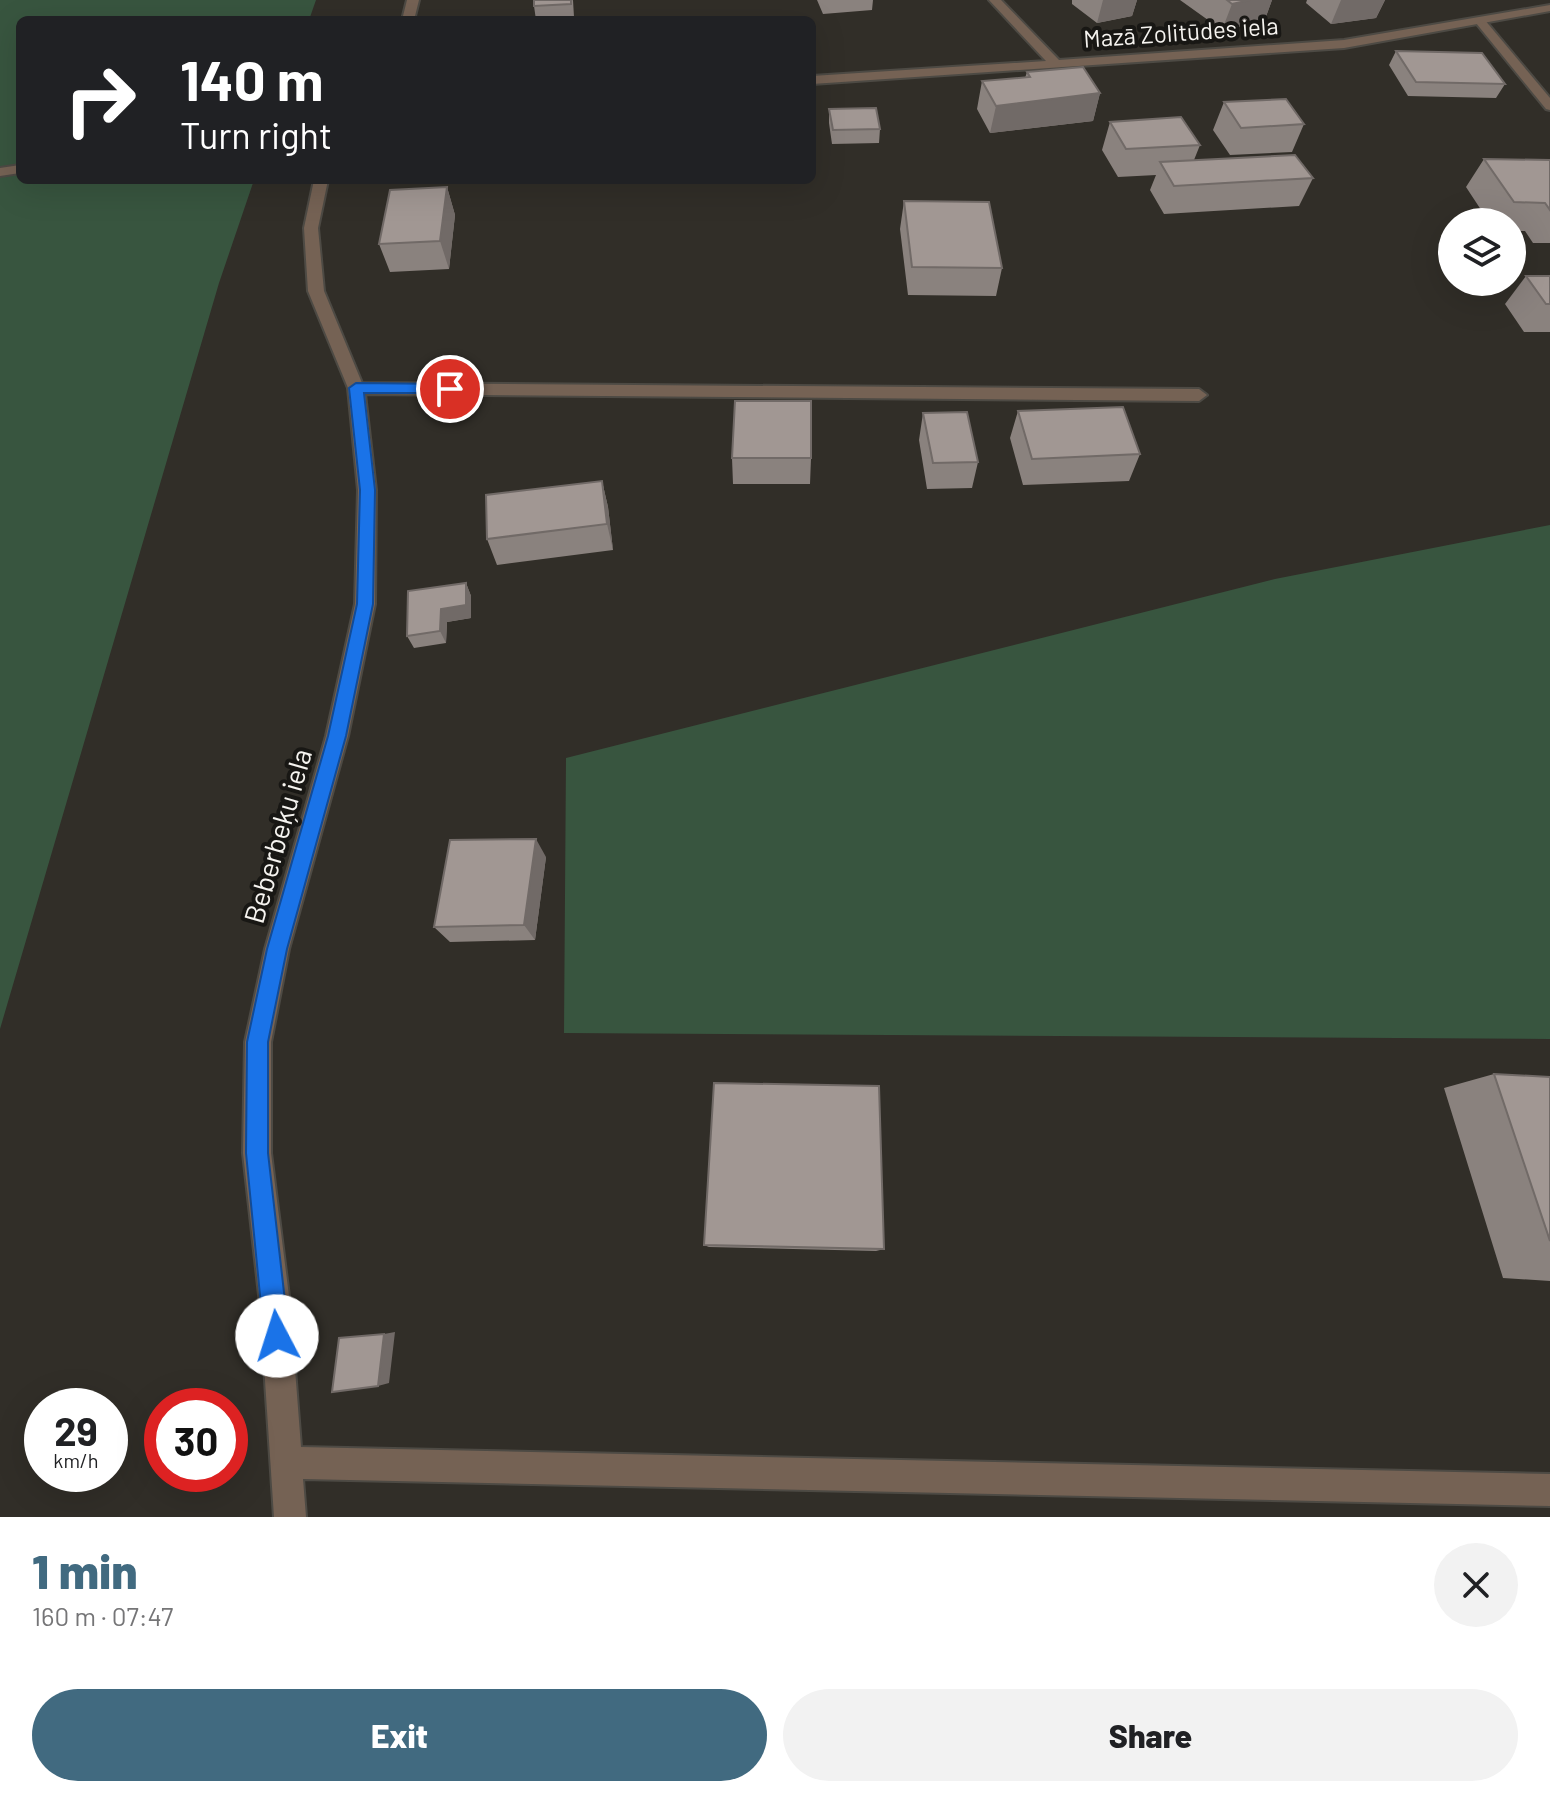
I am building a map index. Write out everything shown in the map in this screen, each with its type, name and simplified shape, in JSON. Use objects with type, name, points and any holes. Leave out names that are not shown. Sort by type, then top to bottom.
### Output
[{"type":"street","points":[[995,0],[1055,63]]},
{"type":"street","name":"Mazā Zolitūdes iela","points":[[816,80],[1344,44],[1550,8]]},
{"type":"street","points":[[1480,21],[1550,106]]},
{"type":"street","name":"Beberbeķu iela","points":[[290,1517],[275,1304],[257,1153],[258,1042],[277,949],[337,736],[365,604],[367,490],[356,388],[316,291],[311,228],[320,184]]},
{"type":"street","points":[[356,388],[1199,395]]},
{"type":"street","points":[[286,1463],[1550,1490]]},
{"type":"green space","points":[[0,0],[316,0],[310,16],[16,16],[16,184],[253,184],[219,283],[0,1029]]},
{"type":"green space","points":[[1550,525],[1550,1039],[564,1033],[566,758],[1275,579]]},
{"type":"building","points":[[534,0],[571,0],[571,4],[534,6]]},
{"type":"building","points":[[1227,0],[1250,0],[1232,4]]},
{"type":"building","points":[[1396,51],[1482,53],[1505,84],[1416,82]]},
{"type":"building","points":[[1083,67],[1100,93],[996,106],[982,81],[1030,77],[1027,72]]},
{"type":"building","points":[[1286,99],[1304,124],[1241,128],[1224,102]]},
{"type":"building","points":[[876,108],[880,129],[833,130],[829,109]]},
{"type":"building","points":[[1181,117],[1200,145],[1126,149],[1110,122]]},
{"type":"building","points":[[1295,155],[1313,178],[1174,186],[1160,162]]},
{"type":"building","points":[[1484,159],[1550,160],[1550,210],[1545,203],[1514,202]]},
{"type":"building","points":[[447,187],[440,241],[379,244],[390,190]]},
{"type":"building","points":[[904,201],[989,202],[1002,268],[912,267]]},
{"type":"building","points":[[1526,276],[1550,276],[1550,304],[1546,304]]},
{"type":"building","points":[[735,401],[811,401],[811,458],[732,458]]},
{"type":"building","points":[[1123,407],[1140,454],[1032,459],[1018,411]]},
{"type":"building","points":[[967,412],[978,462],[933,463],[923,413]]},
{"type":"building","points":[[602,481],[607,524],[487,539],[486,495]]},
{"type":"building","points":[[466,583],[466,605],[441,609],[440,631],[407,636],[408,591]]},
{"type":"building","points":[[536,839],[524,925],[434,927],[450,840]]},
{"type":"building","points":[[1494,1074],[1550,1077],[1550,1241]]},
{"type":"building","points":[[714,1083],[879,1086],[884,1249],[704,1245]]},
{"type":"building","points":[[384,1334],[378,1386],[332,1392],[339,1338]]},
{"type":"route","points":[[277,1336],[257,1153],[258,1042],[277,949],[337,736],[365,604],[367,490],[356,388],[450,389]]}]
